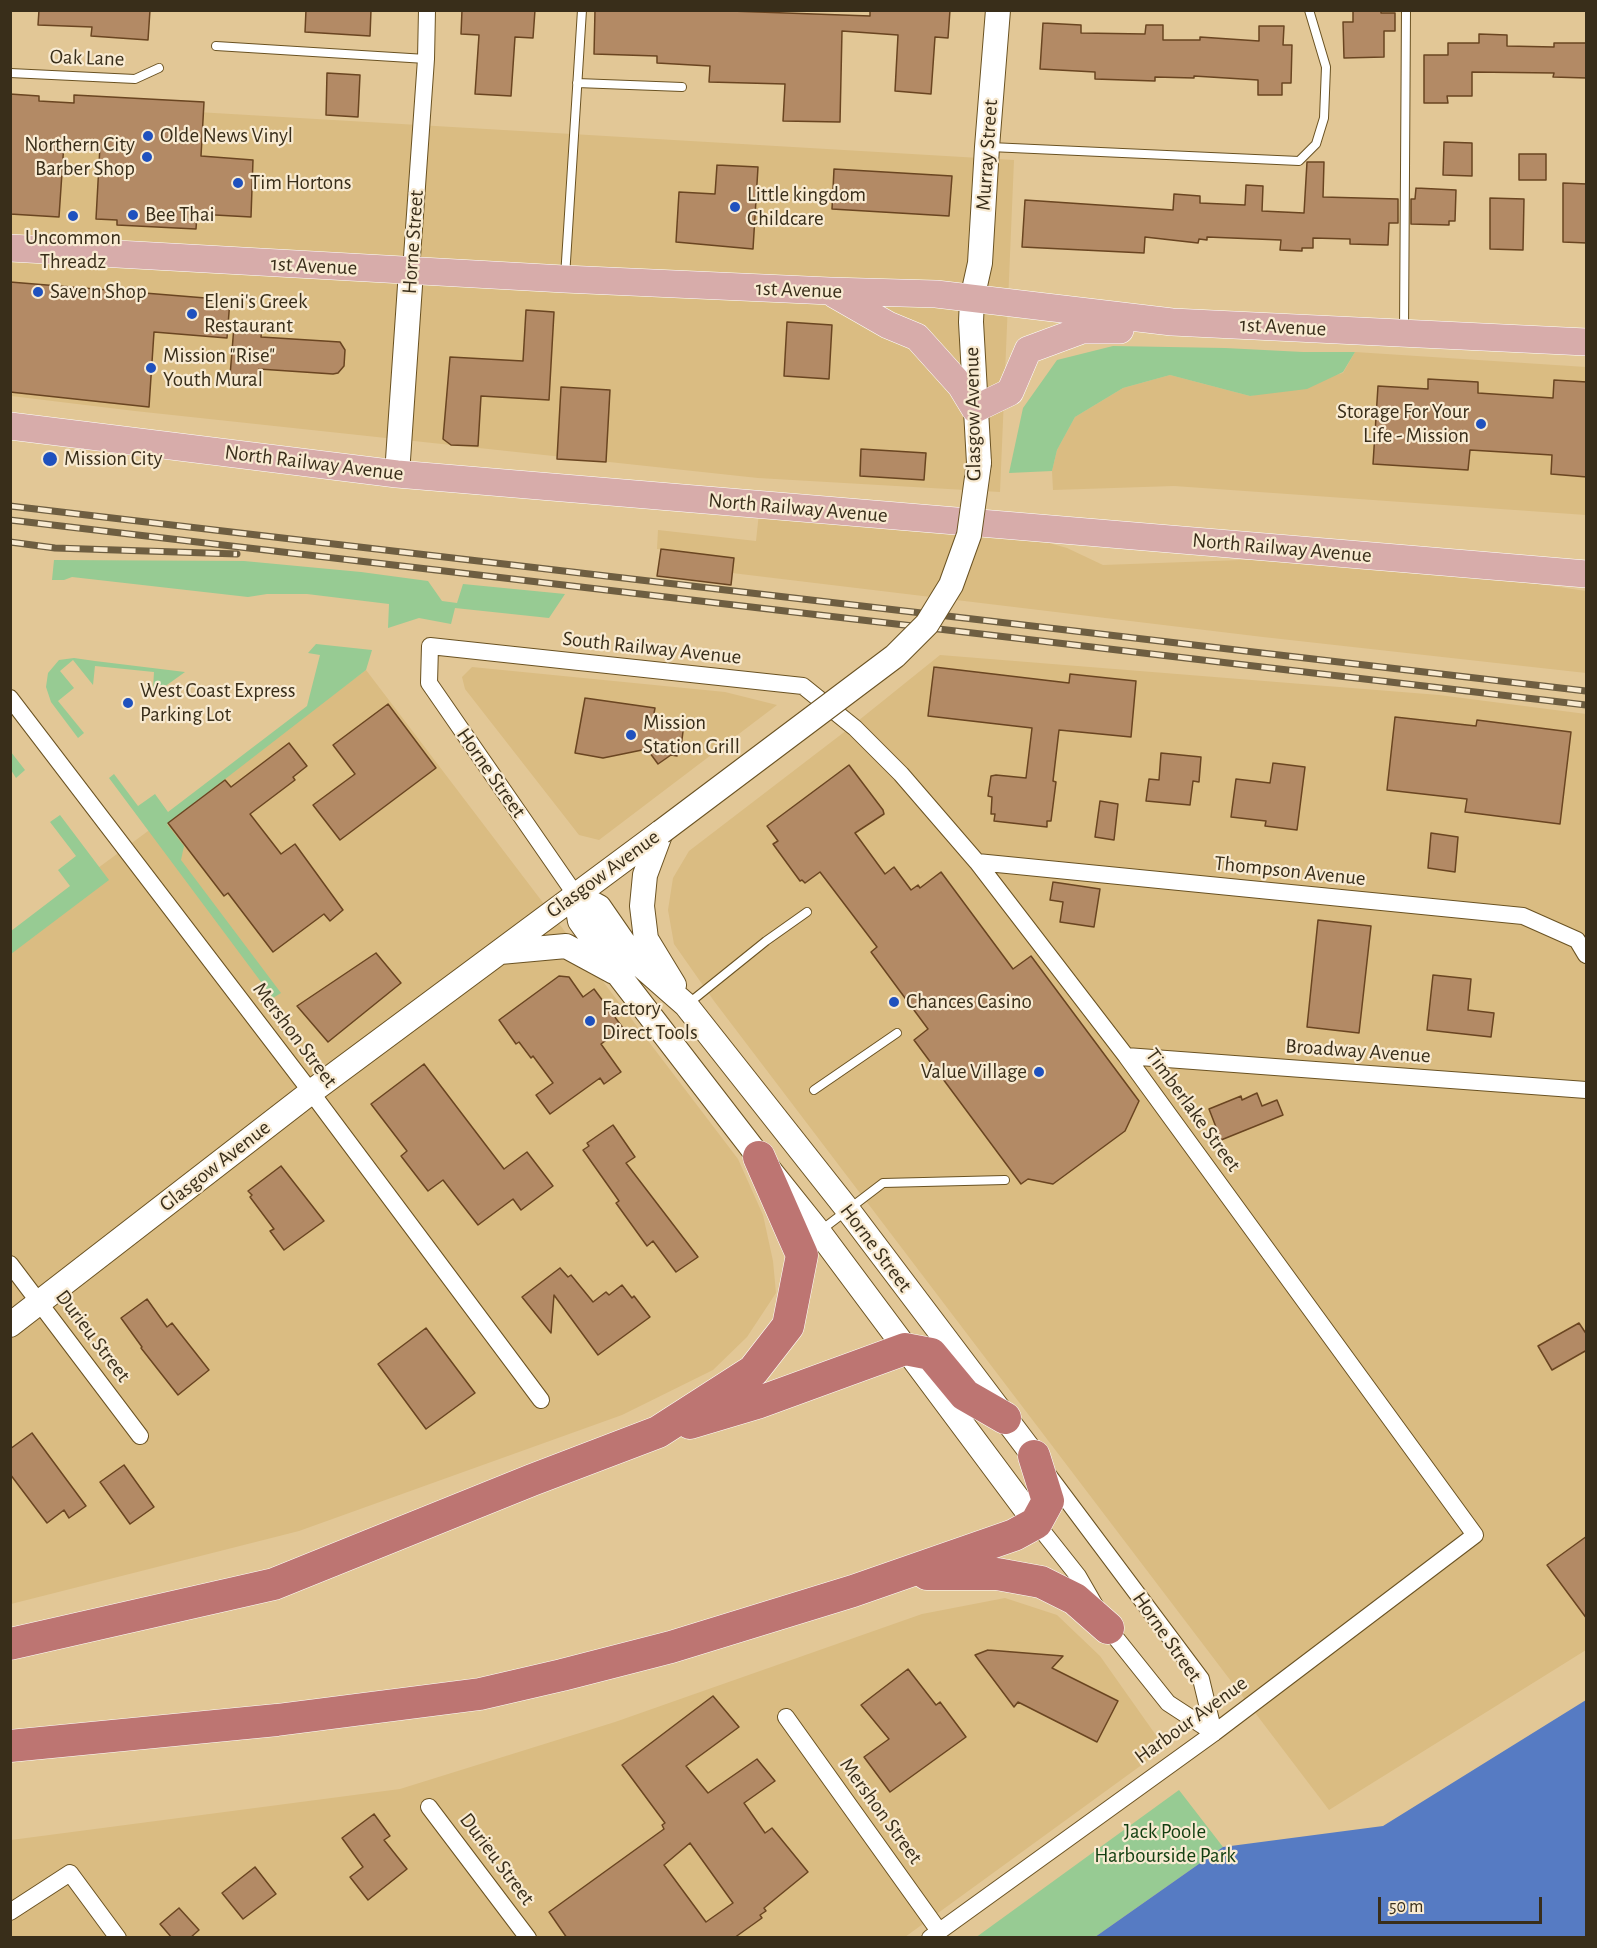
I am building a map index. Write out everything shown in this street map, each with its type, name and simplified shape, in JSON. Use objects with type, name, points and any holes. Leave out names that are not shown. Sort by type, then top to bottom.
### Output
[{"type":"highway","points":[[658,1432],[753,1371],[788,1326],[802,1255],[759,1157]]},
{"type":"highway","points":[[10,1644],[274,1584],[658,1432],[757,1403],[905,1349],[931,1354],[965,1395],[1005,1418]]},
{"type":"highway","points":[[10,1746],[277,1720],[480,1695],[671,1647],[853,1591],[1014,1535],[1036,1523],[1048,1501],[1034,1456]]},
{"type":"highway","points":[[902,1574],[997,1574],[1041,1582],[1075,1599],[1108,1628]]},
{"type":"main road","name":"Murray Street","points":[[972,299],[980,263],[998,10]]},
{"type":"main road","name":"1st Avenue","points":[[10,248],[564,279],[936,294],[1172,322],[1587,342]]},
{"type":"main road","name":"Horne Street","points":[[397,474],[411,271]]},
{"type":"main road","points":[[830,291],[888,324],[917,337],[961,386],[975,409],[1010,392],[1028,350],[1082,330],[1123,330],[1172,322]]},
{"type":"main road","name":"Glasgow Avenue","points":[[10,1325],[311,1092],[895,656],[927,624],[951,585],[969,535],[979,463],[970,321],[972,299]]},
{"type":"main road","name":"North Railway Avenue","points":[[10,426],[397,474],[1587,574]]},
{"type":"main road","points":[[661,832],[645,875],[642,906],[646,939],[686,1005]]},
{"type":"main road","name":"Horne Street","points":[[575,894],[580,921],[618,974],[819,1232],[1036,1523]]},
{"type":"main road","name":"Horne Street","points":[[575,894],[599,907],[637,962],[686,1005],[848,1210],[1034,1456]]},
{"type":"main road","points":[[500,952],[566,946],[618,974]]},
{"type":"street","name":"Horne Street","points":[[411,271],[426,59],[427,10]]},
{"type":"street","name":"Horne Street","points":[[430,646],[429,683],[575,894]]},
{"type":"street","name":"South Railway Avenue","points":[[430,646],[802,686],[855,728]]},
{"type":"street","name":"Mershon Street","points":[[10,699],[311,1092],[541,1400]]},
{"type":"street","name":"Timberlake Street","points":[[855,728],[901,774],[977,862],[1126,1056],[1475,1535]]},
{"type":"street","name":"Thompson Avenue","points":[[977,862],[1523,916],[1576,940],[1587,955]]},
{"type":"street","name":"Broadway Avenue","points":[[1126,1056],[1587,1090]]},
{"type":"street","name":"Durieu Street","points":[[10,1264],[140,1436]]},
{"type":"street","name":"Horne Street","points":[[1034,1456],[1201,1679],[1214,1733]]},
{"type":"street","name":"Horne Street","points":[[1036,1523],[1078,1576],[1108,1628],[1168,1703],[1214,1733]]},
{"type":"street","name":"Harbour Avenue","points":[[935,1934],[1214,1733],[1475,1535]]},
{"type":"street","name":"Mershon Street","points":[[786,1717],[935,1934]]},
{"type":"street","name":"Durieu Street","points":[[429,1807],[528,1938]]},
{"type":"street","points":[[10,1912],[69,1873],[118,1938]]},
{"type":"lane","points":[[564,279],[582,10]]},
{"type":"lane","points":[[987,147],[1299,161],[1316,144],[1324,118],[1326,67],[1309,10]]},
{"type":"lane","points":[[1404,333],[1407,10]]},
{"type":"lane","points":[[216,46],[426,59]]},
{"type":"lane","name":"Oak Lane","points":[[10,73],[135,78],[159,68]]},
{"type":"lane","points":[[577,83],[682,87]]},
{"type":"lane","points":[[686,1005],[766,941],[807,912]]},
{"type":"lane","points":[[814,1090],[897,1033]]},
{"type":"lane","points":[[819,1232],[883,1184],[1005,1180]]},
{"type":"shaded area","points":[[10,101],[1014,160],[1000,492],[758,478],[11,396]]},
{"type":"shaded area","points":[[1355,352],[1586,367],[1586,515],[1174,486],[1053,490],[1052,471],[1057,450],[1075,417],[1123,388],[1170,375],[1250,396],[1343,373]]},
{"type":"shaded area","points":[[759,513],[992,527],[1067,548],[1103,565],[1269,559],[1477,575],[1586,591],[1586,673],[1263,637],[732,573],[734,558],[657,549],[658,530],[756,541]]},
{"type":"shaded area","points":[[940,655],[1439,695],[1586,714],[1586,1650],[1329,1810],[714,1001],[674,944],[668,910],[673,878],[689,851]]},
{"type":"shaded area","points":[[472,667],[725,692],[777,705],[599,840],[579,835],[465,689],[462,677]]},
{"type":"shaded area","points":[[366,670],[738,1159],[763,1215],[773,1261],[776,1293],[747,1337],[713,1370],[622,1415],[299,1531],[11,1604],[10,933]]},
{"type":"shaded area","points":[[1005,1598],[1057,1615],[1100,1656],[1165,1748],[905,1937],[11,1938],[11,1840],[400,1789],[615,1722],[922,1614]]},
{"type":"green space","points":[[1113,346],[1355,352],[1343,372],[1307,389],[1250,396],[1170,375],[1123,388],[1075,417],[1057,450],[1052,471],[1009,473],[1023,408],[1057,360]]},
{"type":"green space","points":[[54,560],[244,561],[361,572],[428,581],[442,601],[457,603],[463,584],[565,594],[549,618],[455,608],[451,624],[419,618],[388,628],[389,604],[307,594],[267,594],[248,597],[72,577],[52,580]]},
{"type":"green space","points":[[316,644],[372,650],[366,670],[167,824],[184,846],[181,860],[281,993],[273,998],[109,778],[114,774],[138,806],[155,794],[168,812],[307,706],[320,655],[308,653]]},
{"type":"green space","points":[[74,658],[185,672],[160,690],[153,689],[154,672],[95,666],[93,685],[73,660],[60,671],[74,688],[58,701],[84,733],[78,738],[51,702],[46,687],[48,673],[59,660]]},
{"type":"green space","points":[[11,752],[25,770],[16,778],[11,770]]},
{"type":"green space","points":[[60,815],[109,880],[11,954],[11,931],[70,886],[58,870],[76,856],[50,822]]},
{"type":"green space","name":"Jack Poole Harbourside Park","points":[[1179,1790],[1223,1847],[1095,1937],[975,1938]]},
{"type":"water","points":[[1586,1700],[1586,1937],[1095,1937],[1223,1847],[1383,1826]]},
{"type":"building","points":[[39,10],[150,10],[148,40],[91,36],[92,27],[38,25]]},
{"type":"building","points":[[306,10],[371,10],[370,36],[305,32]]},
{"type":"building","points":[[462,10],[535,10],[533,38],[515,37],[511,96],[475,94],[479,35],[461,34]]},
{"type":"building","points":[[595,10],[702,10],[870,16],[870,10],[950,10],[948,38],[935,37],[931,94],[895,91],[898,35],[842,31],[840,122],[783,121],[785,84],[709,82],[710,66],[657,63],[657,56],[594,54]]},
{"type":"building","points":[[1353,10],[1381,10],[1381,13],[1395,13],[1395,31],[1384,31],[1384,57],[1344,58],[1343,22],[1353,22]]},
{"type":"building","points":[[1043,23],[1081,25],[1081,33],[1145,34],[1146,25],[1163,25],[1163,40],[1200,40],[1200,37],[1259,41],[1259,26],[1284,26],[1283,45],[1292,45],[1291,83],[1282,83],[1282,95],[1258,95],[1258,80],[1194,76],[1194,78],[1155,77],[1155,81],[1095,79],[1095,72],[1040,69]]},
{"type":"building","points":[[1479,34],[1507,35],[1507,46],[1554,47],[1554,43],[1587,43],[1587,78],[1553,77],[1554,73],[1472,72],[1472,96],[1447,96],[1448,103],[1424,103],[1424,55],[1448,55],[1448,43],[1479,43]]},
{"type":"building","points":[[327,73],[360,75],[358,117],[326,115]]},
{"type":"building","points":[[10,94],[39,96],[39,101],[74,103],[74,95],[204,102],[201,156],[253,160],[251,217],[197,214],[196,229],[117,225],[117,220],[96,219],[100,146],[64,143],[59,217],[10,214]]},
{"type":"building","points":[[1444,142],[1472,143],[1472,176],[1443,175]]},
{"type":"building","points":[[1519,154],[1546,154],[1546,180],[1519,180]]},
{"type":"building","points":[[1307,162],[1324,162],[1323,197],[1398,199],[1398,223],[1389,223],[1388,245],[1350,244],[1350,239],[1313,238],[1313,248],[1302,248],[1302,251],[1280,250],[1281,240],[1207,237],[1207,240],[1199,239],[1198,243],[1145,237],[1144,253],[1022,247],[1025,200],[1173,210],[1174,194],[1200,196],[1200,203],[1245,205],[1246,185],[1263,186],[1262,211],[1304,213]]},
{"type":"building","name":"Little kingdom Childcare","points":[[717,165],[758,167],[753,249],[676,242],[679,192],[715,194]]},
{"type":"building","points":[[834,169],[952,176],[949,216],[832,209]]},
{"type":"building","points":[[1563,183],[1587,184],[1587,243],[1563,242]]},
{"type":"building","points":[[1416,188],[1456,190],[1455,221],[1449,221],[1449,225],[1411,224],[1411,199],[1415,199]]},
{"type":"building","points":[[1490,198],[1524,199],[1523,250],[1490,249]]},
{"type":"building","points":[[10,282],[230,300],[227,338],[154,332],[149,407],[10,392]]},
{"type":"building","points":[[526,310],[554,312],[549,400],[481,396],[478,446],[451,445],[443,439],[450,357],[523,361]]},
{"type":"building","points":[[787,322],[832,325],[829,379],[784,376]]},
{"type":"building","points":[[234,326],[262,328],[261,337],[340,342],[345,350],[344,366],[338,373],[333,374],[259,369],[259,378],[230,376]]},
{"type":"building","name":"Storage For Your Life - Mission","points":[[1428,379],[1478,382],[1478,393],[1553,398],[1554,380],[1587,382],[1587,477],[1551,474],[1552,455],[1470,450],[1468,470],[1373,464],[1378,386],[1428,389]]},
{"type":"building","points":[[561,387],[610,390],[606,462],[557,459]]},
{"type":"building","points":[[861,449],[926,453],[924,480],[860,476]]},
{"type":"building","points":[[661,549],[734,558],[731,585],[657,576]]},
{"type":"building","points":[[934,667],[1069,683],[1070,674],[1136,681],[1131,737],[1059,730],[1053,781],[1056,782],[1051,821],[1047,821],[1047,827],[994,821],[995,814],[991,814],[992,797],[988,796],[991,776],[1026,778],[1032,728],[928,716]]},
{"type":"building","name":"Mission Station Grill","points":[[585,698],[655,708],[653,719],[684,724],[681,747],[679,746],[677,756],[671,755],[658,764],[647,749],[603,758],[575,753]]},
{"type":"building","points":[[388,704],[436,768],[340,840],[313,805],[355,774],[333,745]]},
{"type":"building","points":[[1395,717],[1476,726],[1477,720],[1571,732],[1560,824],[1465,812],[1467,799],[1387,790]]},
{"type":"building","points":[[289,743],[307,766],[293,777],[295,780],[250,814],[281,854],[295,844],[343,910],[330,921],[324,914],[273,952],[228,893],[224,896],[168,823],[225,780],[231,787]]},
{"type":"building","points":[[1161,753],[1201,757],[1199,782],[1193,781],[1190,805],[1146,801],[1149,779],[1159,780]]},
{"type":"building","points":[[1273,763],[1305,767],[1297,830],[1265,826],[1266,821],[1231,817],[1236,779],[1270,783]]},
{"type":"building","points":[[849,765],[883,810],[884,814],[855,833],[885,874],[894,867],[911,890],[918,885],[920,888],[941,872],[1013,969],[1031,956],[1139,1101],[1125,1131],[1053,1184],[1028,1179],[1021,1184],[914,1040],[928,1029],[871,952],[877,947],[820,872],[805,883],[800,881],[773,844],[778,841],[767,826]]},
{"type":"building","points":[[1100,801],[1118,804],[1114,840],[1095,837]]},
{"type":"building","points":[[1431,833],[1458,837],[1455,872],[1428,868]]},
{"type":"building","points":[[1053,882],[1100,889],[1094,927],[1060,922],[1063,902],[1050,900]]},
{"type":"building","points":[[1318,920],[1371,926],[1359,1033],[1307,1027]]},
{"type":"building","points":[[376,953],[401,983],[328,1042],[297,1006]]},
{"type":"building","points":[[1433,975],[1471,979],[1468,1010],[1494,1013],[1491,1037],[1427,1030]]},
{"type":"building","points":[[559,976],[569,977],[583,997],[594,989],[623,1028],[601,1044],[621,1072],[604,1084],[600,1078],[550,1114],[536,1095],[553,1083],[533,1056],[531,1058],[519,1042],[516,1044],[499,1020]]},
{"type":"building","points":[[424,1064],[504,1169],[527,1152],[553,1186],[521,1210],[513,1199],[478,1225],[443,1180],[428,1191],[401,1156],[407,1151],[371,1104]]},
{"type":"building","points":[[1257,1093],[1262,1106],[1277,1100],[1283,1115],[1221,1140],[1209,1109],[1241,1096],[1242,1100]]},
{"type":"building","points":[[613,1125],[635,1157],[626,1163],[698,1257],[676,1272],[653,1241],[647,1246],[616,1203],[619,1201],[583,1150],[589,1146],[587,1143]]},
{"type":"building","points":[[281,1166],[324,1221],[284,1250],[270,1231],[274,1229],[248,1191]]},
{"type":"building","points":[[560,1268],[568,1277],[571,1275],[593,1302],[606,1292],[609,1295],[622,1285],[650,1317],[598,1355],[554,1295],[551,1333],[522,1297]]},
{"type":"building","points":[[147,1299],[167,1327],[172,1323],[209,1370],[178,1395],[121,1318]]},
{"type":"building","points":[[1579,1323],[1587,1335],[1587,1350],[1552,1370],[1538,1346]]},
{"type":"building","points":[[426,1328],[475,1393],[426,1429],[378,1364]]},
{"type":"building","points":[[32,1433],[86,1506],[69,1518],[64,1510],[47,1523],[10,1474],[10,1449]]},
{"type":"building","points":[[124,1465],[154,1507],[130,1524],[100,1482]]},
{"type":"building","points":[[1587,1536],[1587,1619],[1547,1565]]},
{"type":"building","points":[[988,1650],[1063,1656],[1052,1668],[1118,1701],[1097,1742],[1018,1702],[1014,1707],[975,1655]]},
{"type":"building","points":[[908,1669],[936,1705],[940,1702],[966,1737],[890,1792],[864,1757],[889,1739],[861,1705]]},
{"type":"building","points":[[713,1696],[739,1727],[686,1766],[708,1793],[757,1759],[775,1781],[744,1803],[765,1833],[772,1828],[808,1872],[764,1908],[766,1911],[760,1915],[762,1918],[734,1938],[567,1938],[549,1912],[664,1829],[662,1825],[665,1823],[622,1765]],"holes":[[[690,1843],[733,1903],[706,1922],[664,1865]]]},
{"type":"building","points":[[374,1814],[390,1836],[384,1840],[407,1869],[368,1900],[350,1877],[363,1867],[342,1838]]},
{"type":"building","points":[[255,1867],[276,1894],[243,1919],[222,1893]]},
{"type":"building","points":[[179,1908],[199,1930],[190,1938],[172,1938],[160,1924]]},
{"type":"railway","points":[[10,506],[1586,691]]},
{"type":"railway","points":[[10,520],[1586,705]]},
{"type":"railway","points":[[10,542],[55,548],[237,554]]},
{"type":"place","name":"Olde News Vinyl","points":[[148,136]]},
{"type":"place","name":"Northern City Barber Shop","points":[[147,157]]},
{"type":"place","name":"Tim Hortons","points":[[238,183]]},
{"type":"place","name":"Little kingdom Childcare","points":[[735,207]]},
{"type":"place","name":"Bee Thai","points":[[133,215]]},
{"type":"place","name":"Uncommon Threadz","points":[[73,216]]},
{"type":"place","name":"Save n Shop","points":[[38,292]]},
{"type":"place","name":"Eleni's Greek Restaurant","points":[[192,314]]},
{"type":"place","name":"Mission \"Rise\" Youth Mural","points":[[151,368]]},
{"type":"place","name":"Storage For Your Life - Mission","points":[[1481,424]]},
{"type":"place","name":"Mission City","points":[[50,459]]},
{"type":"place","name":"West Coast Express Parking Lot","points":[[128,703]]},
{"type":"place","name":"Mission Station Grill","points":[[631,735]]},
{"type":"place","name":"Chances Casino","points":[[894,1002]]},
{"type":"place","name":"Factory Direct Tools","points":[[590,1021]]},
{"type":"place","name":"Value Village","points":[[1039,1072]]}]
